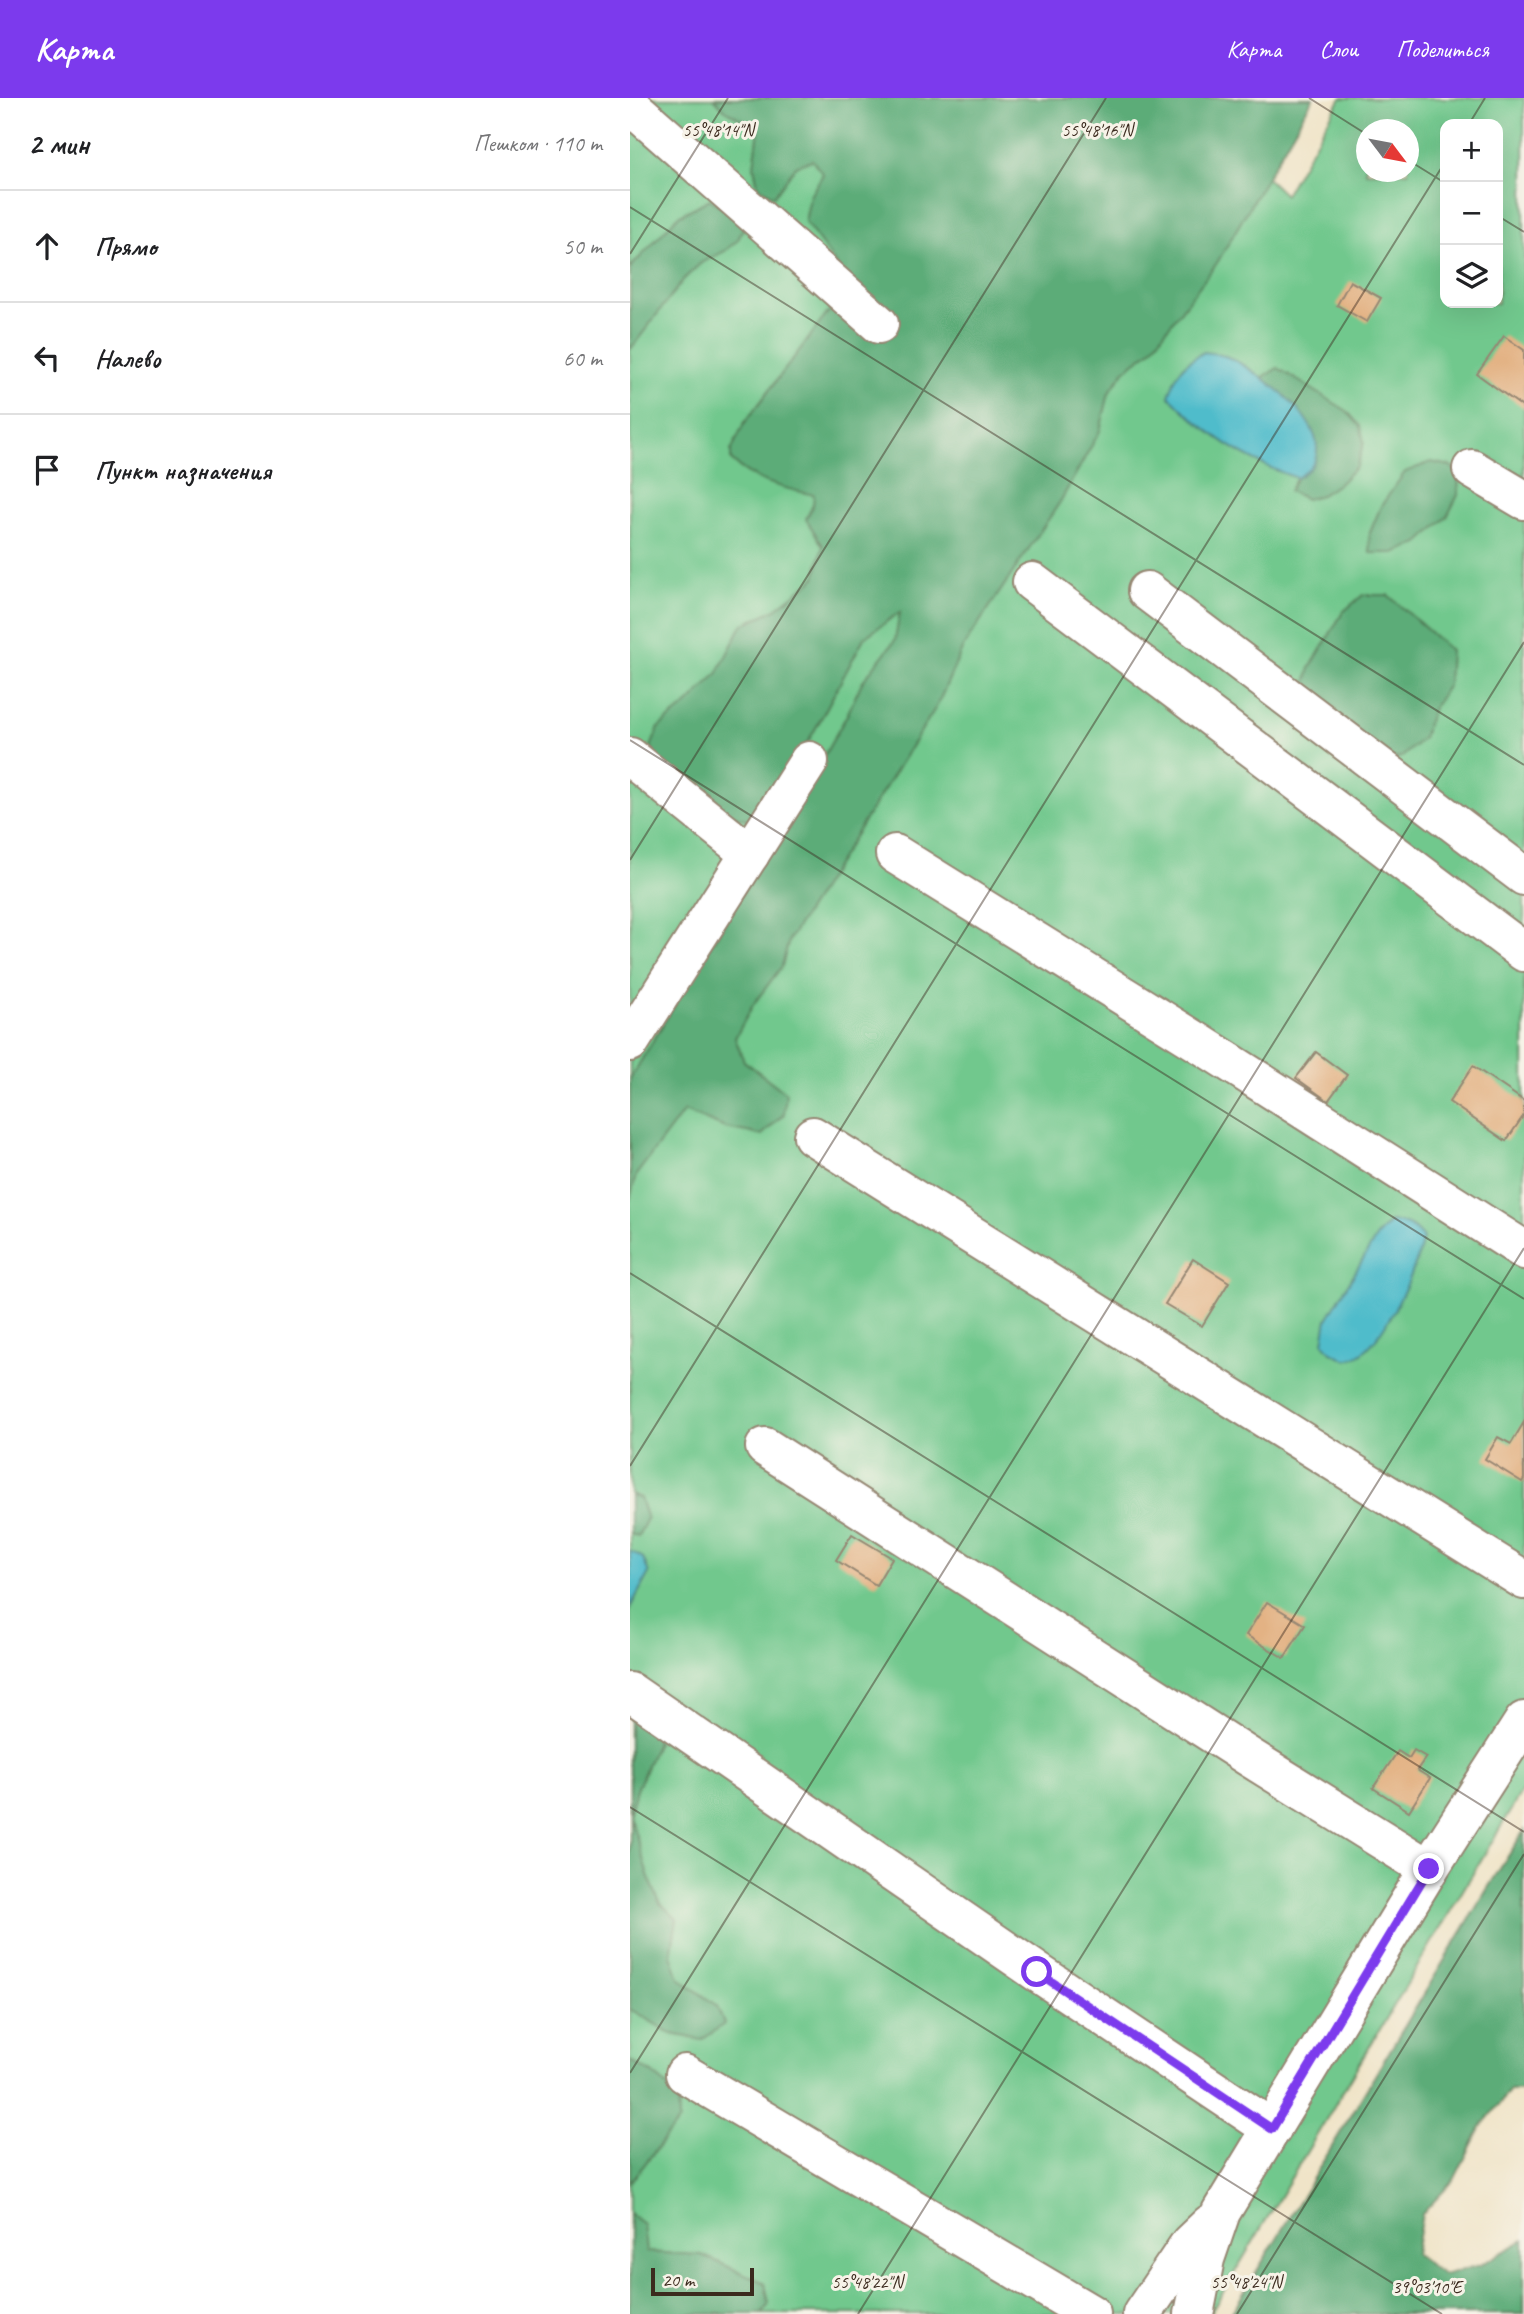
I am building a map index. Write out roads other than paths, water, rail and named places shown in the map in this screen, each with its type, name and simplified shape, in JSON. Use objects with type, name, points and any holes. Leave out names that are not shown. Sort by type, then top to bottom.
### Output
[{"type":"street","points":[[630,105],[879,324]]},
{"type":"street","points":[[1472,469],[1524,500]]},
{"type":"street","points":[[1032,582],[1524,952]]},
{"type":"street","points":[[1147,592],[1524,876]]},
{"type":"street","points":[[630,757],[750,855]]},
{"type":"street","points":[[630,1042],[809,761]]},
{"type":"street","points":[[895,854],[1196,1041],[1524,1250]]},
{"type":"street","points":[[813,1136],[1524,1580]]},
{"type":"street","points":[[765,1447],[1429,1869]]},
{"type":"street","points":[[630,1692],[1025,1965],[1272,2129]]},
{"type":"street","points":[[1142,2314],[1190,2244],[1221,2212],[1429,1869],[1524,1721]]},
{"type":"street","points":[[685,2074],[1091,2314]]},
{"type":"street","points":[[1194,2314],[1205,2259],[1221,2212]]},
{"type":"water","points":[[1204,352],[1230,358],[1243,365],[1275,387],[1291,402],[1313,433],[1317,449],[1313,464],[1308,470],[1297,478],[1244,455],[1212,434],[1169,396],[1181,370],[1190,360]]},
{"type":"water","points":[[1390,1222],[1405,1224],[1416,1230],[1423,1238],[1420,1251],[1400,1300],[1381,1331],[1362,1353],[1347,1360],[1331,1352],[1323,1342],[1327,1319],[1377,1236]]},
{"type":"water","points":[[630,1550],[643,1558],[649,1573],[630,1608]]}]
